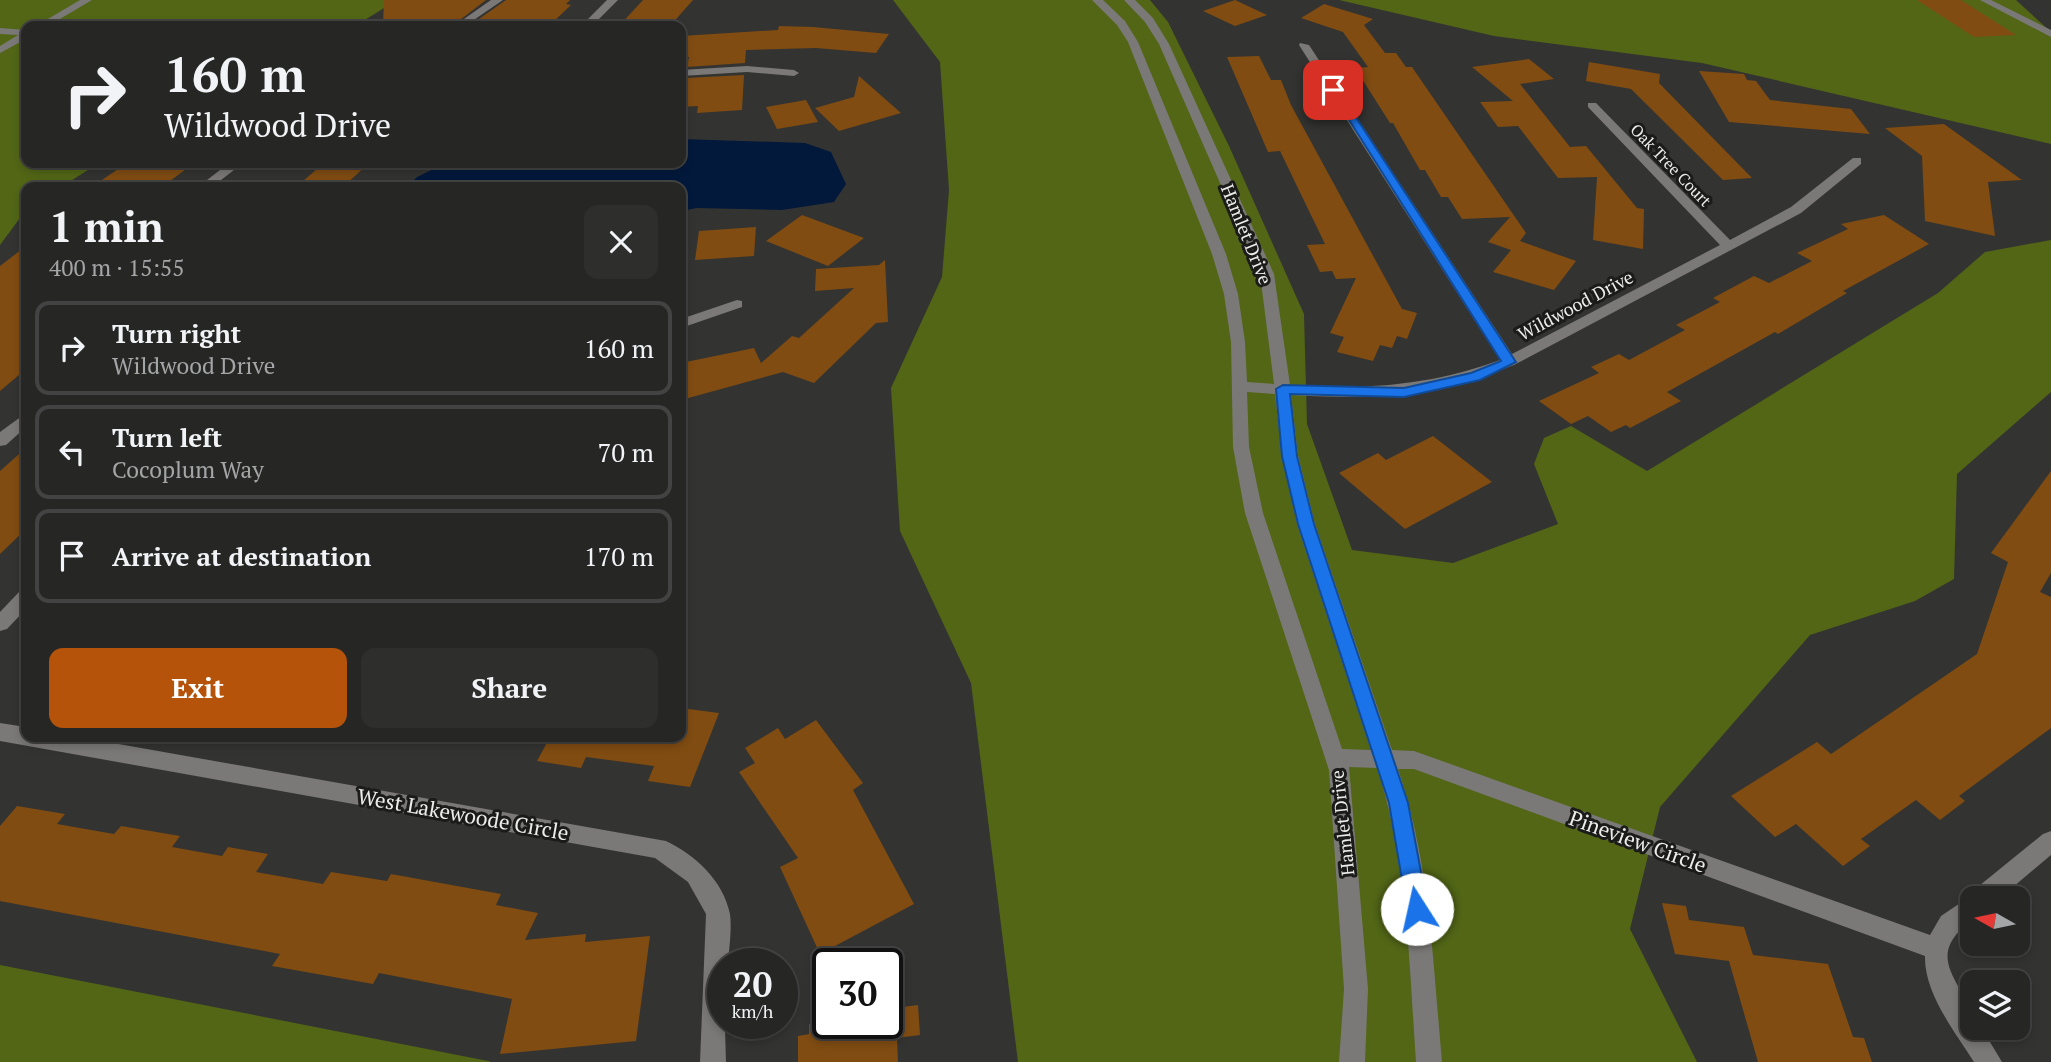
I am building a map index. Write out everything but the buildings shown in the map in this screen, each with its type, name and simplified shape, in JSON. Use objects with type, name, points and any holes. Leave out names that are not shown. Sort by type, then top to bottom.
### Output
[{"type":"street","points":[[50,21],[87,0]]},
{"type":"street","points":[[466,21],[498,0]]},
{"type":"street","points":[[591,21],[612,0]]},
{"type":"street","name":"Hamlet Drive","points":[[1097,0],[1121,23],[1133,42],[1219,254],[1231,294],[1238,342],[1241,447],[1254,513],[1339,770],[1356,989],[1352,1062]]},
{"type":"street","name":"Hamlet Drive","points":[[1129,0],[1149,20],[1164,44],[1266,274],[1290,456],[1306,524],[1399,803],[1417,909],[1429,1062]]},
{"type":"street","points":[[0,31],[21,33]]},
{"type":"street","points":[[0,50],[21,37]]},
{"type":"street","points":[[1304,45],[1509,362]]},
{"type":"street","points":[[686,73],[747,69],[794,73]]},
{"type":"street","name":"Oak Tree Court","points":[[1592,105],[1728,246]]},
{"type":"street","name":"Wildwood Drive","points":[[1240,387],[1404,392],[1451,384],[1509,362],[1796,210],[1857,161]]},
{"type":"street","points":[[211,182],[230,168]]},
{"type":"street","points":[[686,322],[737,304]]},
{"type":"street","points":[[0,441],[21,422]]},
{"type":"street","points":[[0,624],[21,602]]},
{"type":"street","name":"West Lakewoode Circle","points":[[0,732],[21,735]]},
{"type":"street","name":"West Lakewoode Circle","points":[[62,742],[658,848],[680,858],[697,873],[710,891],[718,914],[713,1062]]},
{"type":"street","name":"Pineview Circle","points":[[1335,758],[1414,760],[1935,948]]},
{"type":"street","points":[[1997,886],[2051,841]]},
{"type":"street","points":[[1960,916],[1944,929],[1935,948],[1938,975],[1950,1000],[1989,1062]]},
{"type":"lane","points":[[1984,0],[2051,34]]},
{"type":"green space","points":[[0,0],[397,0],[363,21],[21,21],[21,168],[91,168],[69,182],[21,182],[21,217],[0,245]]},
{"type":"green space","points":[[893,0],[1150,0],[1168,22],[1229,146],[1304,314],[1307,424],[1352,550],[1453,563],[1558,524],[1534,464],[1544,438],[1571,426],[1647,471],[1938,293],[1985,252],[2051,240],[2051,392],[1957,474],[1954,579],[1915,601],[1810,635],[1660,807],[1630,929],[1697,1062],[1018,1062],[971,683],[900,531],[891,388],[942,277],[949,190],[940,62]]},
{"type":"green space","points":[[1339,0],[2016,0],[2051,32],[2051,144],[1702,63],[1494,36]]},
{"type":"green space","points":[[0,965],[488,1061],[491,1062],[0,1062]]},
{"type":"water","points":[[686,139],[805,143],[831,152],[846,184],[834,202],[782,210],[686,210],[686,182],[412,182],[436,168],[686,168]]},
{"type":"route","points":[[1333,90],[1509,362],[1475,377],[1439,387],[1404,392],[1319,392],[1283,389],[1290,456],[1306,524],[1399,803],[1417,909]]}]
